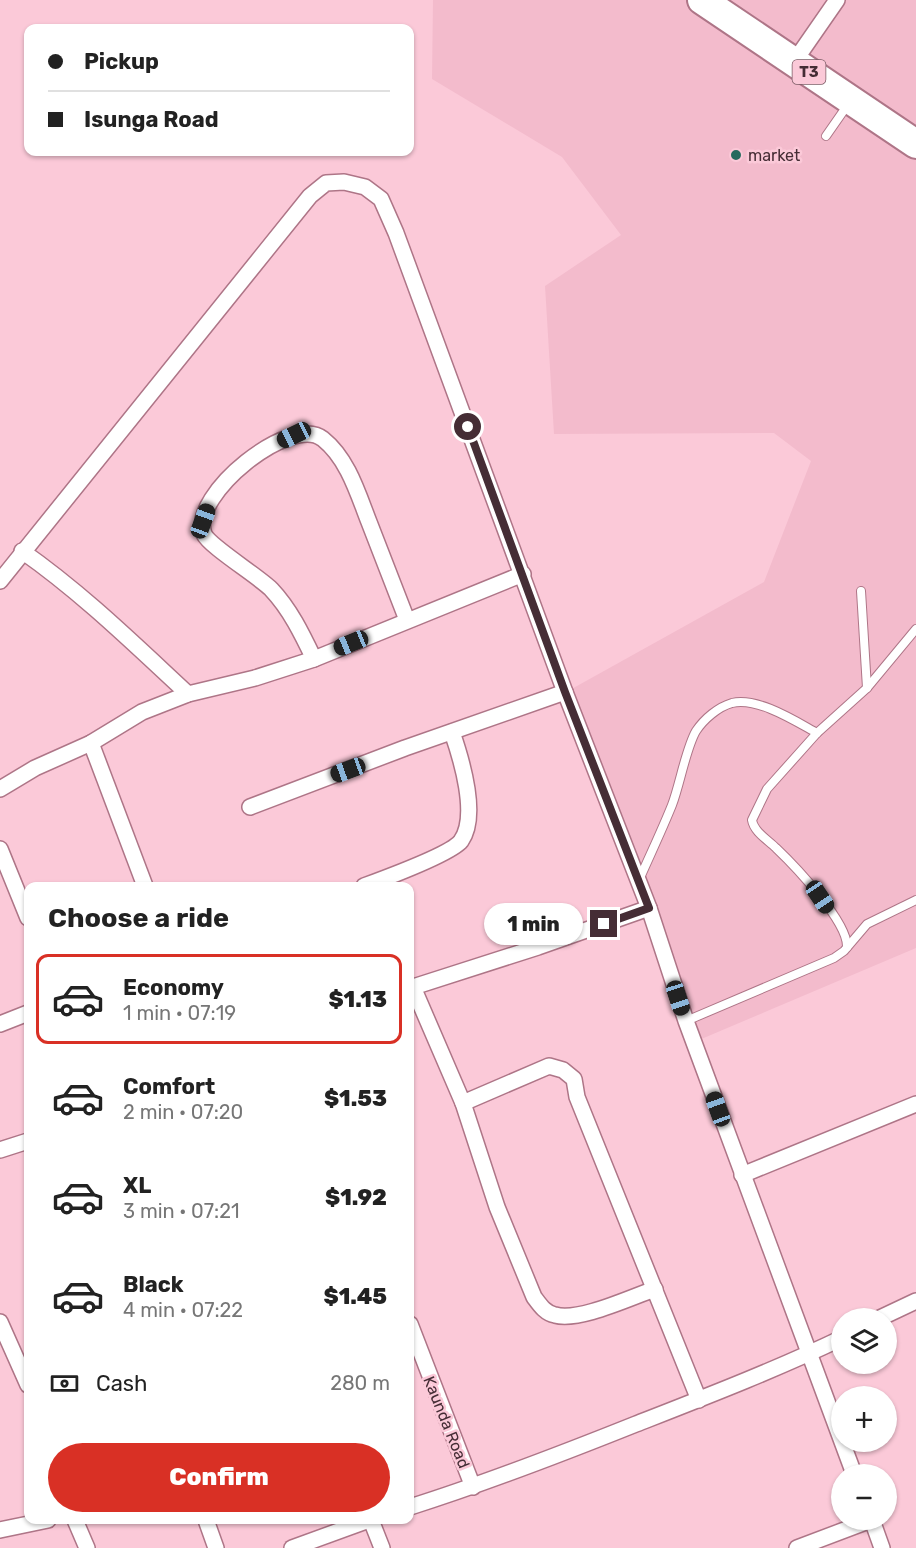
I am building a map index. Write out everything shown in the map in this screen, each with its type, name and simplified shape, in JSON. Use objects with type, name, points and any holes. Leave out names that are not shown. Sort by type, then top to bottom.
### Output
[{"type":"highway","name":"T3","points":[[702,0],[915,142]]},
{"type":"street","points":[[794,62],[837,0]]},
{"type":"street","points":[[0,581],[310,196],[326,183],[344,182],[365,187],[381,199],[396,233],[565,692],[649,908],[686,1021],[850,1464]]},
{"type":"street","points":[[314,659],[289,612],[272,590],[253,573],[212,544],[204,534],[203,521],[212,498],[236,470],[266,449],[294,435],[311,433],[322,437],[335,451],[352,480],[407,620]]},
{"type":"street","points":[[22,551],[59,577],[90,603],[188,694]]},
{"type":"street","points":[[0,789],[35,768],[91,743],[142,712],[188,694],[255,678],[314,659],[523,574]]},
{"type":"street","points":[[250,807],[565,692]]},
{"type":"street","points":[[373,882],[448,850],[461,841],[466,829],[469,801],[461,760],[452,732]]},
{"type":"street","points":[[91,743],[143,882]]},
{"type":"street","points":[[0,849],[24,908]]},
{"type":"street","points":[[414,987],[649,908]]},
{"type":"street","points":[[414,995],[463,1103],[497,1207],[534,1297],[544,1310],[555,1315],[570,1317],[655,1288]]},
{"type":"street","points":[[0,1024],[24,1015]]},
{"type":"street","points":[[463,1103],[549,1066],[563,1070],[574,1079],[577,1097],[699,1400]]},
{"type":"street","points":[[742,1175],[916,1104]]},
{"type":"street","points":[[0,1150],[24,1142]]},
{"type":"street","points":[[897,1310],[916,1301]]},
{"type":"street","points":[[0,1322],[24,1376]]},
{"type":"street","name":"Kaunda Road","points":[[414,1334],[473,1487]]},
{"type":"street","points":[[414,1506],[473,1487],[699,1400],[831,1343]]},
{"type":"street","points":[[0,1530],[29,1524]]},
{"type":"street","points":[[77,1524],[87,1548]]},
{"type":"street","points":[[207,1524],[216,1548]]},
{"type":"street","points":[[292,1548],[359,1524]]},
{"type":"street","points":[[372,1524],[382,1548]]},
{"type":"street","points":[[797,1548],[845,1530]]},
{"type":"street","points":[[875,1530],[882,1548]]},
{"type":"lane","points":[[826,136],[851,100]]},
{"type":"lane","points":[[861,591],[867,688]]},
{"type":"lane","points":[[847,947],[844,932],[820,897],[752,824],[752,820],[767,789],[817,733],[867,688],[916,629]]},
{"type":"lane","points":[[638,881],[673,804],[695,732],[706,718],[733,703],[744,703],[771,709],[817,733]]},
{"type":"lane","points":[[686,1021],[834,958],[867,924],[916,900]]},
{"type":"shaded area","points":[[433,0],[916,0],[916,948],[699,1040],[568,691],[764,582],[811,461],[774,433],[554,434],[545,286],[621,235],[562,157],[432,79]]},
{"type":"place","name":"market","points":[[736,155]]},
{"type":"route","points":[[468,427],[565,692],[649,908],[604,924]]}]
